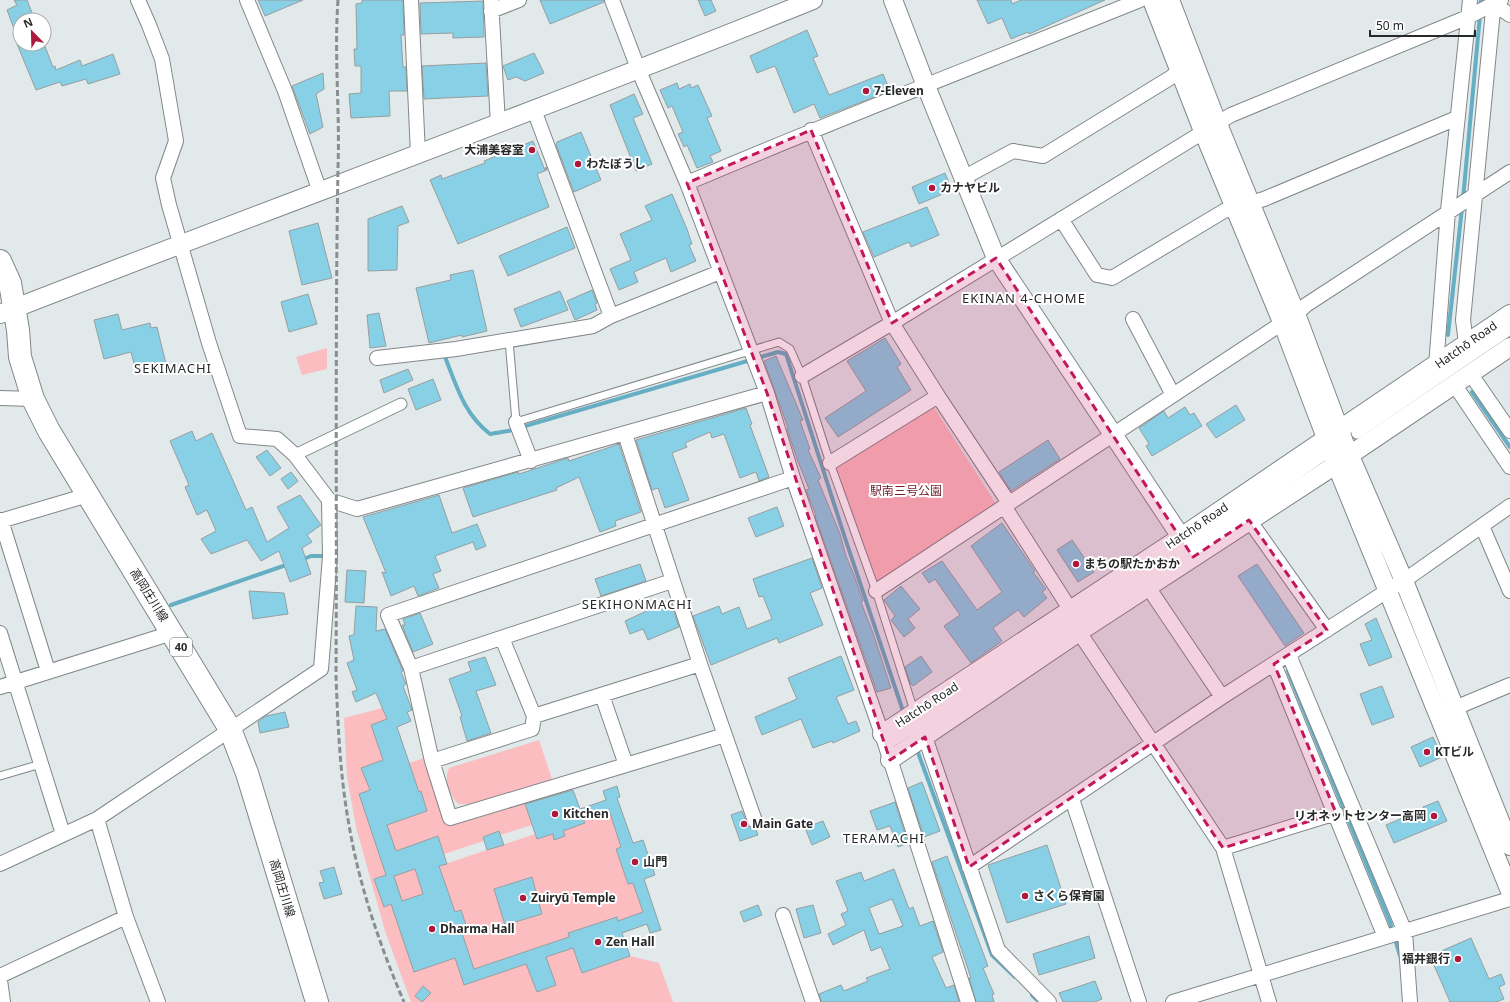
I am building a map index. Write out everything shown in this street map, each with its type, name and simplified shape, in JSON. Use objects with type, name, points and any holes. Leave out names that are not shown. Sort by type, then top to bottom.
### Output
[{"type":"main road","name":"高岡庄川線","points":[[0,260],[10,283],[7,311],[33,399],[49,431],[230,729],[247,773],[317,1002]]},
{"type":"street","points":[[138,0],[150,25],[163,66],[176,141],[163,178],[180,244],[240,436],[277,439],[295,455],[329,500],[357,509],[767,393]]},
{"type":"street","points":[[247,0],[285,92],[320,192]]},
{"type":"street","points":[[411,0],[418,155]]},
{"type":"street","points":[[498,124],[491,6],[519,0]]},
{"type":"street","points":[[612,0],[639,71],[687,183],[767,393],[793,478],[886,747],[967,1002]]},
{"type":"street","points":[[7,311],[180,244],[639,71],[814,0]]},
{"type":"street","points":[[893,0],[926,86],[996,258],[1193,557]]},
{"type":"street","points":[[687,183],[811,130],[926,86],[1140,0]]},
{"type":"street","points":[[1152,0],[1186,66],[1289,318],[1332,434],[1336,459],[1510,892]]},
{"type":"street","points":[[1170,0],[1186,66]]},
{"type":"street","points":[[1436,366],[1451,210],[1457,118],[1470,16],[1470,0]]},
{"type":"street","points":[[802,376],[892,323],[1231,115],[1470,16],[1494,2]]},
{"type":"street","points":[[1494,2],[1510,15]]},
{"type":"street","points":[[1466,344],[1463,320],[1494,2]]},
{"type":"street","points":[[964,178],[1013,151],[1043,156],[1186,66]]},
{"type":"street","points":[[534,110],[611,316]]},
{"type":"street","points":[[1061,219],[1097,276],[1112,278],[1224,211],[1243,206],[1457,118]]},
{"type":"street","points":[[811,130],[892,323],[1070,609]]},
{"type":"street","points":[[876,591],[1289,318],[1306,305],[1510,172]]},
{"type":"street","points":[[377,358],[456,349],[593,326],[611,316],[720,272]]},
{"type":"street","name":"Hatchō Road","points":[[886,747],[915,713],[1436,366],[1510,314]]},
{"type":"street","points":[[1133,319],[1173,395]]},
{"type":"street","points":[[1357,433],[1510,329]]},
{"type":"street","name":"Hatchō Road","points":[[886,747],[925,738],[1079,632],[1249,520],[1336,459],[1510,347]]},
{"type":"street","points":[[1470,373],[1510,431]]},
{"type":"street","points":[[1454,384],[1510,467]]},
{"type":"street","points":[[830,463],[938,396]]},
{"type":"street","points":[[0,398],[33,399]]},
{"type":"street","points":[[295,455],[401,404]]},
{"type":"street","points":[[516,422],[531,461]]},
{"type":"street","points":[[625,434],[672,581],[755,821]]},
{"type":"street","points":[[1336,459],[1404,581],[1510,846]]},
{"type":"street","points":[[886,747],[1132,585],[1336,459]]},
{"type":"street","points":[[725,735],[450,818],[432,761],[411,668],[388,615],[793,478]]},
{"type":"street","points":[[48,671],[0,521],[88,495]]},
{"type":"street","points":[[0,864],[97,819],[321,669],[330,556],[329,500]]},
{"type":"street","points":[[969,867],[1152,743],[1404,581],[1510,506]]},
{"type":"street","points":[[1249,520],[1327,630]]},
{"type":"street","points":[[1482,526],[1510,590]]},
{"type":"street","points":[[411,668],[672,581]]},
{"type":"street","points":[[1148,587],[1222,697]]},
{"type":"street","points":[[1079,632],[1223,848],[1269,1002]]},
{"type":"street","points":[[0,633],[14,683],[63,834]]},
{"type":"street","points":[[0,688],[48,671],[172,633]]},
{"type":"street","points":[[432,761],[532,729],[534,716],[502,638]]},
{"type":"street","points":[[1289,654],[1404,932],[1410,1002]]},
{"type":"street","points":[[534,716],[700,664]]},
{"type":"street","points":[[1274,664],[1386,937]]},
{"type":"street","points":[[1455,708],[1510,686]]},
{"type":"street","points":[[602,695],[626,765]]},
{"type":"street","points":[[925,738],[998,950],[1049,1002]]},
{"type":"street","points":[[1072,798],[1140,1002]]},
{"type":"street","points":[[1223,848],[1336,813]]},
{"type":"street","points":[[97,819],[126,916],[158,1002]]},
{"type":"street","points":[[1182,1001],[1510,899]]},
{"type":"street","points":[[783,915],[814,1002]]},
{"type":"street","points":[[0,976],[126,916]]},
{"type":"street","points":[[0,980],[4,1002]]},
{"type":"lane","points":[[509,340],[516,422],[751,352],[779,342],[790,349],[802,376],[830,463],[876,591],[915,713]]},
{"type":"lane","points":[[0,776],[40,764]]},
{"type":"highlighted area","points":[[811,130],[892,323],[996,258],[1193,557],[1249,520],[1327,630],[1274,664],[1336,813],[1223,848],[1152,743],[969,867],[925,737],[890,760],[767,393],[687,183]]},
{"type":"green space","points":[[327,348],[327,369],[302,375],[296,357]]},
{"type":"green space","name":"駅南三号公園","points":[[933,406],[996,504],[877,581],[833,466]]},
{"type":"green space","points":[[386,707],[409,763],[427,757],[446,823],[525,803],[532,825],[500,835],[499,831],[483,837],[484,841],[444,854],[438,837],[420,843],[464,985],[573,948],[582,973],[630,956],[659,963],[673,1002],[411,1002],[385,931],[356,827],[347,776],[344,718]]},
{"type":"green space","points":[[539,740],[553,782],[473,804],[458,804],[448,788],[447,773],[449,768]]},
{"type":"green space","points":[[609,810],[621,847],[616,849],[628,884],[633,883],[643,912],[618,921],[616,917],[568,933],[569,937],[470,970],[461,930],[467,928],[461,910],[455,912],[439,866],[535,834],[537,839],[553,834],[555,839],[565,836],[563,831],[585,823],[583,819]],"holes":[[[531,877],[542,914],[505,925],[494,889]]]},
{"type":"building","points":[[14,0],[27,0],[32,12],[12,12],[12,23],[7,10],[17,5]]},
{"type":"building","points":[[258,0],[303,0],[265,16]]},
{"type":"building","points":[[362,0],[403,0],[404,35],[401,35],[403,67],[406,67],[407,91],[389,91],[390,116],[351,118],[349,94],[361,93],[361,66],[355,66],[354,49],[357,49],[356,4],[362,3]]},
{"type":"building","points":[[540,0],[604,0],[604,2],[550,24]]},
{"type":"building","points":[[698,0],[711,0],[716,11],[705,16]]},
{"type":"building","points":[[977,0],[1011,0],[1012,4],[1021,0],[1105,0],[1029,34],[1028,32],[1011,39],[1002,18],[988,24]]},
{"type":"building","points":[[483,1],[484,37],[453,38],[453,33],[421,34],[420,3]]},
{"type":"building","points":[[807,30],[818,56],[813,58],[829,95],[883,74],[890,91],[820,118],[814,104],[794,113],[775,66],[757,73],[750,56]]},
{"type":"building","points":[[20,52],[47,52],[53,67],[55,66],[56,70],[80,60],[82,66],[113,54],[120,74],[88,84],[86,79],[62,86],[60,82],[36,90]]},
{"type":"building","points":[[534,53],[544,73],[525,81],[516,77],[508,80],[503,66]]},
{"type":"building","points":[[486,63],[488,96],[424,99],[422,66]]},
{"type":"building","points":[[323,73],[324,89],[316,94],[323,127],[310,134],[292,86]]},
{"type":"building","points":[[677,83],[679,89],[690,84],[691,88],[698,85],[712,116],[707,118],[721,151],[710,156],[713,162],[697,168],[687,145],[684,147],[678,134],[683,132],[672,106],[668,108],[660,90]]},
{"type":"building","points":[[634,94],[643,114],[633,118],[652,164],[636,171],[610,105]]},
{"type":"building","name":"わたぼうし","points":[[581,132],[601,180],[574,192],[556,145],[557,142]]},
{"type":"building","points":[[533,141],[545,170],[546,167],[547,170],[537,174],[549,207],[458,244],[430,180],[441,175],[442,179],[485,163],[484,161]]},
{"type":"building","name":"カナヤビル","points":[[945,173],[952,190],[919,204],[912,187]]},
{"type":"building","points":[[672,194],[687,229],[692,244],[689,245],[696,261],[671,272],[666,258],[634,272],[638,282],[619,290],[610,269],[631,260],[620,234],[652,220],[645,206]]},
{"type":"building","points":[[402,206],[409,222],[398,226],[397,270],[368,271],[368,219]]},
{"type":"building","points":[[927,207],[939,235],[911,247],[909,242],[874,257],[863,232]]},
{"type":"building","points":[[318,223],[332,278],[302,285],[289,231]]},
{"type":"building","points":[[567,227],[575,248],[508,276],[499,256]]},
{"type":"building","points":[[473,270],[487,331],[429,343],[416,288],[451,280],[450,275]]},
{"type":"building","points":[[592,290],[597,303],[595,304],[597,310],[575,320],[567,301]]},
{"type":"building","points":[[560,291],[568,310],[521,327],[514,309]]},
{"type":"building","points":[[308,294],[317,324],[289,332],[281,302]]},
{"type":"building","points":[[379,313],[386,346],[370,348],[367,315]]},
{"type":"building","points":[[118,314],[122,330],[150,323],[151,328],[157,327],[166,364],[136,371],[131,352],[104,359],[94,320]]},
{"type":"building","points":[[885,338],[901,364],[897,367],[911,390],[838,437],[825,418],[866,391],[847,361]]},
{"type":"building","points":[[776,356],[803,420],[800,421],[810,449],[808,450],[821,478],[818,480],[840,534],[846,556],[863,601],[861,602],[891,688],[877,692],[815,516],[816,515],[806,490],[809,489],[797,459],[787,429],[788,428],[764,361]]},
{"type":"building","points":[[408,369],[413,380],[384,393],[380,380]]},
{"type":"building","points":[[433,379],[441,400],[416,410],[408,389]]},
{"type":"building","points":[[1236,405],[1245,420],[1216,438],[1206,424]]},
{"type":"building","points":[[1185,407],[1190,415],[1194,413],[1202,426],[1152,456],[1146,446],[1149,444],[1139,428],[1164,411],[1168,418]]},
{"type":"building","points":[[746,408],[752,424],[750,425],[769,477],[759,481],[756,472],[740,478],[724,434],[712,438],[710,432],[685,443],[687,447],[672,453],[689,500],[665,508],[658,488],[652,490],[636,440]]},
{"type":"building","points":[[192,431],[196,441],[212,433],[246,510],[252,507],[267,542],[289,528],[277,507],[300,495],[321,525],[307,535],[312,542],[302,548],[311,574],[290,582],[279,551],[261,561],[247,540],[211,554],[201,539],[216,531],[207,510],[197,515],[185,487],[189,485],[170,441]]},
{"type":"building","points":[[1048,440],[1060,459],[1011,491],[999,472]]},
{"type":"building","points":[[619,444],[641,512],[615,521],[616,526],[600,532],[579,477],[556,488],[557,490],[473,517],[463,488],[518,472],[519,474],[568,458],[569,461]]},
{"type":"building","points":[[267,450],[281,468],[270,476],[256,457]]},
{"type":"building","points":[[291,472],[298,481],[288,489],[281,479]]},
{"type":"building","points":[[439,495],[452,533],[477,524],[486,546],[476,550],[473,542],[435,556],[441,571],[433,574],[439,588],[418,596],[414,586],[391,596],[382,572],[386,573],[363,517]]},
{"type":"building","points":[[777,507],[784,526],[756,537],[748,518]]},
{"type":"building","points":[[1002,523],[1035,571],[1033,572],[1046,589],[1042,592],[1047,598],[1024,617],[1018,610],[993,628],[1002,641],[971,663],[944,626],[960,615],[935,579],[929,583],[922,573],[942,561],[977,610],[1002,592],[971,546]]},
{"type":"building","points":[[1072,540],[1094,572],[1078,582],[1057,550]]},
{"type":"building","points":[[812,558],[822,588],[810,593],[823,625],[779,643],[777,638],[711,665],[693,616],[719,606],[722,614],[739,607],[747,629],[772,619],[763,596],[759,597],[753,579]]},
{"type":"building","points":[[640,564],[646,581],[601,596],[595,579]]},
{"type":"building","points":[[1257,564],[1304,633],[1285,646],[1238,576]]},
{"type":"building","points":[[347,570],[366,571],[364,603],[345,602]]},
{"type":"building","points":[[901,586],[920,609],[908,619],[915,628],[904,637],[891,620],[895,616],[884,600]]},
{"type":"building","points":[[249,591],[284,593],[288,614],[253,619]]},
{"type":"building","points":[[670,600],[679,627],[648,640],[643,629],[630,634],[625,621]]},
{"type":"building","points":[[356,606],[377,607],[376,631],[385,629],[403,671],[401,672],[406,684],[403,686],[412,710],[407,712],[411,721],[397,727],[427,811],[387,825],[396,851],[438,836],[447,864],[439,866],[455,912],[461,910],[467,928],[461,930],[474,969],[569,937],[568,933],[617,917],[618,921],[643,912],[633,883],[628,884],[616,849],[621,847],[609,810],[583,819],[585,823],[563,831],[565,836],[554,840],[553,834],[537,839],[525,804],[573,790],[580,809],[606,800],[603,791],[617,786],[620,797],[617,798],[633,843],[643,840],[655,875],[644,879],[661,930],[650,933],[647,924],[622,933],[630,956],[582,973],[573,948],[546,957],[556,985],[537,992],[526,964],[464,985],[455,958],[414,972],[391,904],[384,907],[374,879],[386,875],[359,794],[370,790],[361,768],[383,760],[371,725],[387,719],[376,693],[356,702],[352,692],[357,690],[347,663],[354,660],[349,636],[354,635]],"holes":[[[415,869],[423,894],[402,901],[394,876]]]},
{"type":"building","points":[[420,613],[433,644],[413,652],[402,625],[405,625],[403,619]]},
{"type":"building","points":[[1376,618],[1392,657],[1369,666],[1360,644],[1372,640],[1365,624]]},
{"type":"building","points":[[841,656],[854,690],[836,697],[848,724],[856,721],[860,731],[833,743],[832,741],[813,748],[801,719],[762,735],[755,717],[797,699],[788,678]]},
{"type":"building","points":[[921,656],[932,672],[913,686],[910,683],[905,667]]},
{"type":"building","points":[[485,657],[496,685],[476,691],[491,733],[467,741],[460,717],[462,716],[449,679],[471,671],[468,662]]},
{"type":"building","points":[[1382,686],[1394,717],[1372,725],[1360,694]]},
{"type":"building","points":[[285,712],[289,727],[260,733],[258,722],[266,716]]},
{"type":"building","name":"KTビル","points":[[1433,737],[1442,757],[1420,767],[1411,747]]},
{"type":"building","points":[[922,782],[940,831],[924,837],[908,788]]},
{"type":"building","points":[[1438,801],[1447,821],[1394,843],[1386,825],[1424,809],[1423,807]]},
{"type":"building","points":[[895,802],[908,843],[898,847],[890,826],[877,830],[870,811]]},
{"type":"building","points":[[742,811],[747,824],[750,828],[756,829],[758,835],[740,841],[731,815]]},
{"type":"building","points":[[823,821],[830,837],[812,845],[805,828]]},
{"type":"building","points":[[499,831],[504,845],[487,850],[483,837]]},
{"type":"building","points":[[1047,845],[1066,904],[1007,923],[988,865]]},
{"type":"building","points":[[947,856],[988,966],[983,968],[994,994],[992,995],[994,1002],[976,1002],[969,978],[971,978],[932,862]]},
{"type":"building","points":[[334,867],[342,894],[324,899],[319,883],[324,882],[320,871]]},
{"type":"building","points":[[894,869],[909,909],[913,907],[920,926],[933,921],[943,952],[932,957],[946,988],[954,985],[959,1002],[821,1002],[819,994],[841,985],[844,991],[868,981],[866,978],[890,969],[881,947],[871,951],[864,930],[833,945],[828,934],[846,925],[841,914],[848,911],[836,881],[861,872],[864,881]],"holes":[[[892,899],[903,926],[879,934],[869,908]]]},
{"type":"building","points":[[532,877],[542,914],[505,925],[494,889]]},
{"type":"building","points":[[758,905],[762,915],[744,922],[740,912]]},
{"type":"building","points":[[813,905],[821,933],[804,938],[796,909]]},
{"type":"building","points":[[1089,936],[1095,958],[1039,975],[1033,954]]},
{"type":"building","points":[[1471,938],[1489,979],[1501,974],[1505,984],[1499,987],[1504,999],[1496,1002],[1450,1002],[1430,956]]},
{"type":"building","points":[[1095,981],[1102,999],[1095,1002],[1063,1002],[1059,993]]},
{"type":"building","points":[[423,986],[431,993],[422,1002],[415,996]]},
{"type":"waterway","points":[[1480,8],[1481,0]]},
{"type":"waterway","points":[[1463,199],[1480,15]]},
{"type":"waterway","points":[[1448,335],[1462,208]]},
{"type":"waterway","points":[[445,357],[462,399],[474,418],[490,434],[508,431],[778,352],[786,354],[845,538],[904,714]]},
{"type":"waterway","points":[[1472,392],[1510,447]]},
{"type":"waterway","points":[[301,560],[311,556],[328,556]]},
{"type":"waterway","points":[[171,605],[289,564]]},
{"type":"waterway","points":[[1288,671],[1390,922],[1400,956]]},
{"type":"waterway","points":[[916,747],[992,955],[1015,977]]},
{"type":"waterway","points":[[1032,995],[1039,1002]]},
{"type":"railway","points":[[338,0],[336,677],[341,770],[353,848],[364,893],[404,1002]]},
{"type":"place","name":"7-Eleven","points":[[866,91]]},
{"type":"place","name":"大浦美容室","points":[[532,150]]},
{"type":"place","name":"わたぼうし","points":[[578,164]]},
{"type":"place","name":"カナヤビル","points":[[932,188]]},
{"type":"place","name":"まちの駅たかおか","points":[[1076,564]]},
{"type":"place","name":"KTビル","points":[[1427,752]]},
{"type":"place","name":"Kitchen","points":[[555,814]]},
{"type":"place","name":"リオネットセンター高岡","points":[[1434,816]]},
{"type":"place","name":"Main Gate","points":[[744,824]]},
{"type":"place","name":"山門","points":[[635,862]]},
{"type":"place","name":"さくら保育園","points":[[1025,896]]},
{"type":"place","name":"Zuiryū Temple","points":[[523,898]]},
{"type":"place","name":"Dharma Hall","points":[[432,929]]},
{"type":"place","name":"Zen Hall","points":[[598,942]]},
{"type":"place","name":"福井銀行","points":[[1458,959]]},
{"type":"district","name":"EKINAN 4-CHOME","points":[[1024,298]]},
{"type":"district","name":"SEKIMACHI","points":[[173,368]]},
{"type":"district","name":"SEKIHONMACHI","points":[[637,604]]},
{"type":"district","name":"TERAMACHI","points":[[884,838]]}]
